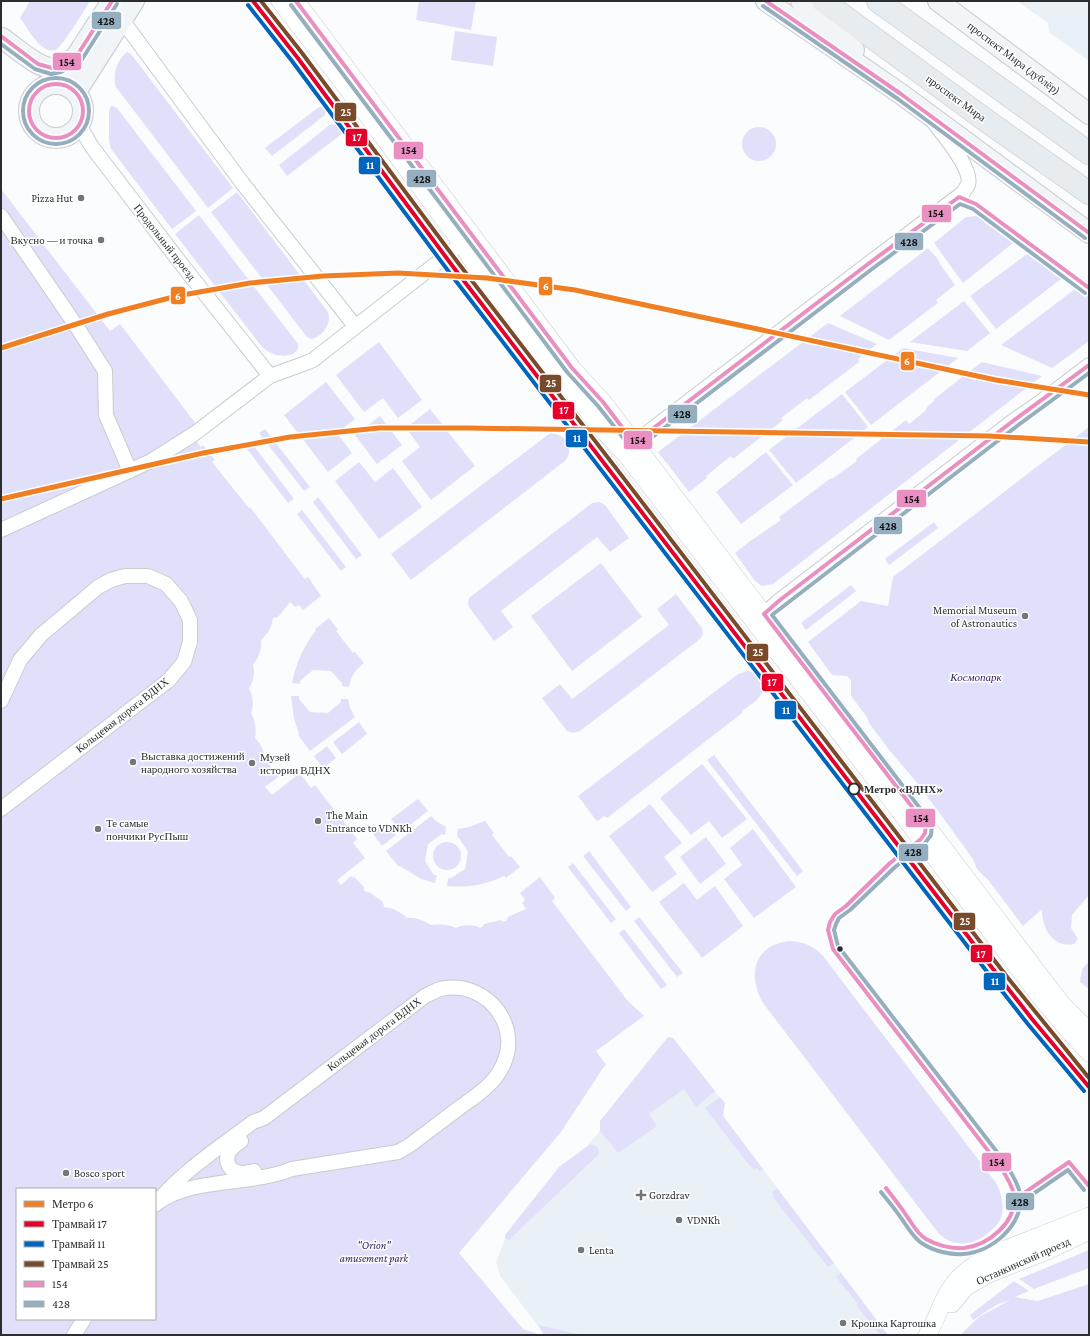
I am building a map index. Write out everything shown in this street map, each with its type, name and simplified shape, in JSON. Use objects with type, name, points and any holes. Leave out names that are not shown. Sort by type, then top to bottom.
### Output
[{"type":"main road","points":[[58,88],[112,1]]},
{"type":"main road","points":[[1,37],[58,88],[82,103],[83,111],[79,125],[74,131],[60,138],[44,136],[31,124],[28,115],[30,100],[35,93],[58,88],[122,10],[134,1]]},
{"type":"main road","points":[[766,1],[901,94],[1089,233]]},
{"type":"main road","points":[[801,1],[901,94]]},
{"type":"main road","name":"проспект Мира","points":[[824,1],[991,124],[1089,193]]},
{"type":"main road","points":[[878,1],[1089,154]]},
{"type":"main road","name":"проспект Мира (дублёр)","points":[[940,3],[1089,114]]},
{"type":"main road","points":[[1,37],[38,64],[45,67],[52,68],[59,66],[76,57]]},
{"type":"street","points":[[280,1],[467,240],[572,368],[603,402],[631,450],[759,617],[782,638],[1062,1004],[1089,1031]]},
{"type":"street","points":[[296,1],[459,216],[467,240]]},
{"type":"street","points":[[122,10],[243,184],[355,326]]},
{"type":"street","points":[[631,450],[868,264],[963,193],[968,184],[968,174],[966,169],[928,114]]},
{"type":"street","name":"Продольный проезд","points":[[79,125],[97,153],[270,376]]},
{"type":"street","points":[[1,216],[75,324],[105,371],[106,415],[130,471]]},
{"type":"street","points":[[1,530],[151,461],[194,434],[270,376],[313,360],[467,240]]},
{"type":"street","points":[[759,617],[944,474],[1089,365]]},
{"type":"street","name":"Кольцевая дорога ВДНХ","points":[[1,701],[20,660],[41,635],[98,587],[111,580],[125,576],[148,576],[166,584],[181,601],[190,620],[190,642],[184,662],[169,680],[1,809]]},
{"type":"street","points":[[759,617],[772,646],[921,839],[1037,993],[1089,1054]]},
{"type":"street","name":"Кольцевая дорога ВДНХ","points":[[445,988],[456,988],[477,994],[493,1004],[504,1020],[508,1033],[508,1048],[498,1075],[491,1083],[477,1094],[410,1145],[398,1152],[292,1169],[279,1174],[187,1189],[176,1192],[156,1204],[180,1178],[252,1122],[264,1118],[416,1002],[434,991],[445,988]]},
{"type":"street","points":[[264,1118],[256,1128],[228,1153],[227,1159],[230,1169],[241,1173],[279,1167],[292,1169]]},
{"type":"street","name":"Останкинский проезд","points":[[928,1334],[944,1299],[952,1286],[982,1259],[1089,1216]]},
{"type":"street","name":"Останкинский проезд","points":[[928,1334],[965,1288],[986,1275],[1047,1251],[1089,1231]]},
{"type":"street","points":[[74,1335],[83,1320]]},
{"type":"shaded area","points":[[247,1],[264,1],[445,237],[436,252],[436,249]]},
{"type":"shaded area","points":[[1017,1],[1089,1],[1089,61],[1049,32],[1048,23]]},
{"type":"shaded area","points":[[449,268],[468,269],[595,432],[1059,1039],[1089,1074],[1089,1093],[1000,984],[584,441]]},
{"type":"shaded area","points":[[668,1037],[673,1038],[724,1103],[723,1116],[888,1335],[545,1335],[500,1276],[496,1262],[505,1239],[506,1240],[589,1145],[586,1147],[600,1131],[600,1121]]},
{"type":"green space","points":[[30,1],[90,1],[63,43],[55,50],[49,50],[34,38],[20,18]]},
{"type":"green space","points":[[419,1],[476,1],[471,30],[416,20]]},
{"type":"green space","points":[[455,31],[497,37],[493,66],[451,60]]},
{"type":"green space","points":[[127,52],[131,54],[233,188],[208,208],[116,87],[116,68],[120,59]]},
{"type":"green space","points":[[111,106],[117,108],[196,211],[172,229],[111,149],[109,141],[109,111]]},
{"type":"green space","points":[[319,107],[323,107],[326,111],[325,115],[272,156],[265,148]]},
{"type":"green space","points":[[331,124],[336,125],[343,133],[287,176],[279,165]]},
{"type":"green space","points":[[762,127],[771,132],[775,137],[775,151],[771,156],[766,160],[756,161],[752,160],[743,151],[742,141],[743,137],[752,128]]},
{"type":"green space","name":"Выставка достижений народного хозяйства","points":[[1,189],[110,331],[120,324],[196,424],[187,431],[201,447],[203,445],[215,460],[212,462],[249,508],[250,507],[304,578],[305,579],[308,577],[321,596],[303,610],[299,605],[295,607],[290,602],[278,617],[273,618],[269,630],[261,640],[260,653],[253,664],[254,677],[249,689],[253,701],[251,713],[254,719],[256,732],[255,738],[263,750],[266,762],[278,777],[265,787],[272,795],[300,773],[311,788],[315,785],[357,839],[353,843],[365,858],[337,880],[341,885],[351,876],[353,878],[354,877],[364,887],[364,891],[369,892],[383,902],[384,907],[391,908],[407,918],[420,920],[430,925],[436,924],[456,928],[471,925],[480,928],[484,924],[501,920],[503,922],[506,921],[508,917],[526,909],[522,903],[525,900],[520,893],[540,877],[555,898],[552,901],[627,1000],[644,1016],[596,1051],[606,1065],[561,1132],[459,1253],[523,1329],[541,1335],[1,1335]]},
{"type":"green space","points":[[237,192],[328,312],[329,321],[326,329],[315,338],[311,339],[307,337],[211,212]]},
{"type":"green space","points":[[984,210],[987,210],[988,215],[984,222],[1013,243],[963,283],[934,243],[966,217],[975,216]]},
{"type":"green space","points":[[199,215],[298,344],[298,348],[293,354],[285,356],[276,355],[262,347],[175,234]]},
{"type":"green space","points":[[928,248],[937,258],[955,285],[936,300],[938,303],[889,340],[840,316]]},
{"type":"green space","points":[[1027,254],[1061,279],[996,329],[970,296]]},
{"type":"green space","points":[[1089,288],[1089,341],[1052,368],[1001,345],[1075,289],[1080,293]]},
{"type":"green space","points":[[964,301],[990,333],[967,351],[910,342]]},
{"type":"green space","points":[[828,323],[877,344],[858,359],[859,362],[809,400],[807,398],[781,418],[783,420],[733,459],[731,456],[689,492],[658,452]]},
{"type":"green space","points":[[379,342],[422,400],[398,418],[383,398],[364,412],[336,375]]},
{"type":"green space","points":[[903,348],[958,358],[871,425],[845,392]]},
{"type":"green space","points":[[982,362],[1042,376],[773,584],[762,586],[755,581],[735,553],[781,520],[779,517],[831,478],[832,479],[857,461],[856,459],[906,420],[909,424],[925,411],[934,399]]},
{"type":"green space","points":[[326,382],[355,419],[337,433],[352,453],[328,472],[284,415]]},
{"type":"green space","points":[[842,394],[868,427],[796,483],[769,450]]},
{"type":"green space","points":[[430,409],[475,466],[431,500],[402,461],[420,447],[406,428]]},
{"type":"green space","points":[[380,416],[402,445],[377,464],[355,435]]},
{"type":"green space","name":"Космопарк","points":[[1089,427],[1089,895],[1072,915],[1071,928],[1078,939],[1074,944],[1066,944],[1054,940],[1050,935],[1044,923],[1042,909],[1023,926],[989,881],[977,869],[973,859],[919,785],[890,751],[869,723],[867,717],[851,696],[851,680],[847,676],[832,675],[808,642],[861,601],[888,606],[893,577]]},
{"type":"green space","points":[[265,429],[310,487],[304,491],[259,433]]},
{"type":"green space","points":[[549,434],[559,435],[566,441],[569,446],[569,450],[566,460],[411,580],[391,554]]},
{"type":"green space","points":[[250,441],[294,499],[288,503],[244,445]]},
{"type":"green space","points":[[766,452],[793,485],[741,524],[716,492]]},
{"type":"green space","points":[[359,462],[375,482],[393,468],[422,507],[379,539],[335,481]]},
{"type":"green space","points":[[318,497],[362,555],[356,559],[313,502]]},
{"type":"green space","points":[[599,502],[605,505],[629,538],[610,552],[597,537],[501,611],[513,627],[494,641],[469,607],[469,598],[592,503]]},
{"type":"green space","points":[[302,510],[346,567],[341,571],[297,514]]},
{"type":"green space","points":[[934,522],[938,528],[889,565],[885,559]]},
{"type":"green space","points":[[601,563],[642,617],[572,671],[531,616]]},
{"type":"green space","points":[[851,585],[856,591],[806,630],[801,623]]},
{"type":"green space","points":[[676,594],[702,628],[703,634],[700,639],[580,731],[573,733],[567,731],[542,698],[560,684],[572,699],[669,625],[657,609]]},
{"type":"green space","points":[[329,618],[338,630],[336,631],[353,653],[355,652],[364,663],[354,674],[349,687],[342,686],[342,683],[331,671],[313,670],[300,681],[300,684],[292,683],[301,655],[307,643],[316,630],[315,629]]},
{"type":"green space","points":[[748,671],[757,675],[763,685],[761,694],[755,701],[743,710],[742,713],[607,818],[604,816],[598,821],[596,820],[578,796],[738,674]]},
{"type":"green space","points":[[291,696],[299,696],[299,699],[310,712],[328,713],[341,702],[341,699],[348,699],[350,708],[355,717],[310,751],[298,735]]},
{"type":"green space","points":[[359,722],[367,734],[342,754],[333,742]]},
{"type":"green space","points":[[327,746],[336,758],[323,768],[314,756]]},
{"type":"green space","points":[[714,755],[803,871],[797,876],[707,760]]},
{"type":"green space","points":[[702,764],[747,819],[722,838],[709,821],[691,835],[660,798]]},
{"type":"green space","points":[[418,799],[428,811],[401,832],[391,819]]},
{"type":"green space","points":[[650,804],[682,843],[664,857],[677,874],[652,892],[609,836]]},
{"type":"green space","points":[[431,816],[446,827],[445,835],[442,834],[428,844],[425,861],[434,875],[437,875],[435,883],[421,879],[400,866],[399,867],[386,851]]},
{"type":"green space","points":[[485,821],[494,833],[492,835],[509,857],[511,856],[520,867],[506,878],[504,876],[483,884],[462,887],[447,886],[448,878],[451,878],[465,869],[468,852],[457,837],[458,829],[469,827]]},
{"type":"green space","points":[[387,823],[396,835],[382,846],[373,834]]},
{"type":"green space","points":[[753,829],[796,887],[754,918],[724,879],[742,865],[730,848]]},
{"type":"green space","points":[[706,837],[726,864],[700,884],[680,857]]},
{"type":"green space","points":[[447,842],[457,846],[461,856],[457,866],[447,870],[437,866],[433,856],[437,846]]},
{"type":"green space","points":[[589,851],[631,907],[626,911],[583,856]]},
{"type":"green space","points":[[573,863],[616,919],[611,923],[568,867]]},
{"type":"green space","points":[[684,883],[697,900],[715,886],[743,926],[702,958],[659,902]]},
{"type":"green space","points":[[639,917],[683,973],[677,977],[634,921]]},
{"type":"green space","points":[[624,929],[667,985],[661,989],[619,933]]},
{"type":"green space","points":[[789,941],[808,945],[816,949],[823,956],[997,1184],[1002,1199],[1002,1214],[996,1225],[982,1238],[970,1243],[957,1243],[939,1234],[763,1003],[755,982],[757,963],[761,955],[768,948]]},
{"type":"green space","points":[[1089,961],[1089,989],[1080,982],[1082,969]]},
{"type":"green space","points":[[668,1037],[673,1038],[715,1091],[696,1107],[684,1089],[649,1114],[657,1126],[618,1153],[600,1131],[600,1121]]},
{"type":"green space","points":[[720,1097],[725,1103],[723,1116],[763,1169],[760,1171],[757,1168],[754,1170],[749,1165],[705,1108]]},
{"type":"green space","points":[[589,1145],[596,1146],[599,1154],[509,1240],[505,1239],[505,1235],[559,1167]]},
{"type":"green space","points":[[777,1188],[834,1263],[828,1267],[772,1196],[774,1195],[772,1192]]},
{"type":"green space","points":[[1089,1250],[1089,1268],[1034,1289],[1019,1279]]},
{"type":"green space","points":[[841,1273],[888,1335],[880,1335],[856,1305],[858,1304],[836,1277]]},
{"type":"green space","points":[[1014,1281],[1029,1291],[1015,1297],[1038,1301],[1089,1284],[1089,1335],[960,1335],[979,1317],[1010,1300],[998,1304],[973,1320],[970,1315]]},
{"type":"green space","points":[[538,1325],[582,1335],[544,1335]]},
{"type":"metro line","name":"6","points":[[1,348],[108,314],[177,296],[250,283],[323,276],[398,273],[487,278],[575,290],[996,380],[1089,395]]},
{"type":"metro line","name":"6","points":[[1,499],[203,453],[290,437],[379,428],[989,436],[1089,442]]},
{"type":"tram line","name":"17","points":[[253,1],[297,57],[454,268],[1003,982],[1089,1087]]},
{"type":"tram line","name":"25","points":[[261,1],[302,53],[459,264],[1008,978],[1089,1078]]},
{"type":"tram line","name":"11","points":[[248,5],[292,61],[449,272],[998,986],[1084,1091]]},
{"type":"transit line","name":"154","points":[[1,36],[38,64],[52,68],[59,66],[76,57],[112,1]]},
{"type":"transit line","name":"154","points":[[296,1],[572,368],[603,402],[634,443],[868,264],[959,197],[976,204],[1089,288]]},
{"type":"transit line","name":"154","points":[[766,1],[901,94],[1089,233]]},
{"type":"transit line","name":"428","points":[[1,44],[35,69],[51,74],[61,72],[81,61],[117,4]]},
{"type":"transit line","name":"428","points":[[291,5],[567,372],[598,406],[632,449],[638,448],[872,269],[960,204],[973,209],[1085,293]]},
{"type":"transit line","name":"428","points":[[763,6],[898,99],[1085,238]]},
{"type":"transit line","name":"428","points":[[49,78],[63,78],[75,83],[84,92],[89,104],[89,111],[87,124],[80,135],[63,144],[49,144],[37,139],[28,130],[23,118],[23,104],[28,92],[37,83],[49,78]]},
{"type":"transit line","name":"154","points":[[51,84],[61,84],[71,88],[79,96],[83,106],[83,111],[83,116],[79,126],[71,134],[61,138],[51,138],[41,134],[33,126],[29,116],[29,106],[33,96],[41,88],[51,84]]},
{"type":"transit line","name":"154","points":[[886,1188],[923,1237],[939,1245],[954,1248],[973,1246],[992,1237],[1006,1223],[1014,1205],[1012,1187],[999,1165],[833,949],[828,930],[830,922],[835,914],[846,906],[890,863],[921,839],[925,833],[926,825],[764,614],[780,600],[1013,421],[1089,365]]},
{"type":"transit line","name":"428","points":[[881,1192],[919,1242],[937,1251],[953,1254],[974,1252],[995,1242],[1004,1235],[1011,1226],[1017,1216],[1020,1205],[1018,1185],[1004,1161],[838,946],[834,930],[839,918],[850,910],[894,868],[925,843],[931,835],[932,824],[772,615],[1017,426],[1089,373]]},
{"type":"transit line","name":"154","points":[[1014,1200],[1069,1162],[1089,1186]]},
{"type":"transit line","name":"428","points":[[1017,1205],[1068,1170],[1084,1190]]},
{"type":"place","name":"Pizza Hut","points":[[81,198]]},
{"type":"place","name":"Вкусно — и точка","points":[[101,240]]},
{"type":"place","name":"Memorial Museum of Astronautics","points":[[1025,616]]},
{"type":"place","name":"Выставка достижений народного хозяйства","points":[[133,762]]},
{"type":"place","name":"Музей истории ВДНХ","points":[[252,763]]},
{"type":"place","name":"Метро «ВДНХ»","points":[[854,789]]},
{"type":"place","name":"The Main Entrance to VDNKh","points":[[318,821]]},
{"type":"place","name":"Те самые пончики РусПыш","points":[[98,829]]},
{"type":"place","name":"Bosco sport","points":[[66,1173]]},
{"type":"place","name":"Gorzdrav","points":[[641,1195]]},
{"type":"place","name":"VDNKh","points":[[679,1220]]},
{"type":"place","name":"Lenta","points":[[581,1250]]},
{"type":"place","name":"Крошка Картошка","points":[[843,1323]]},
{"type":"park label","name":"\"Orion\" amusement park","points":[[374,1251]]}]
